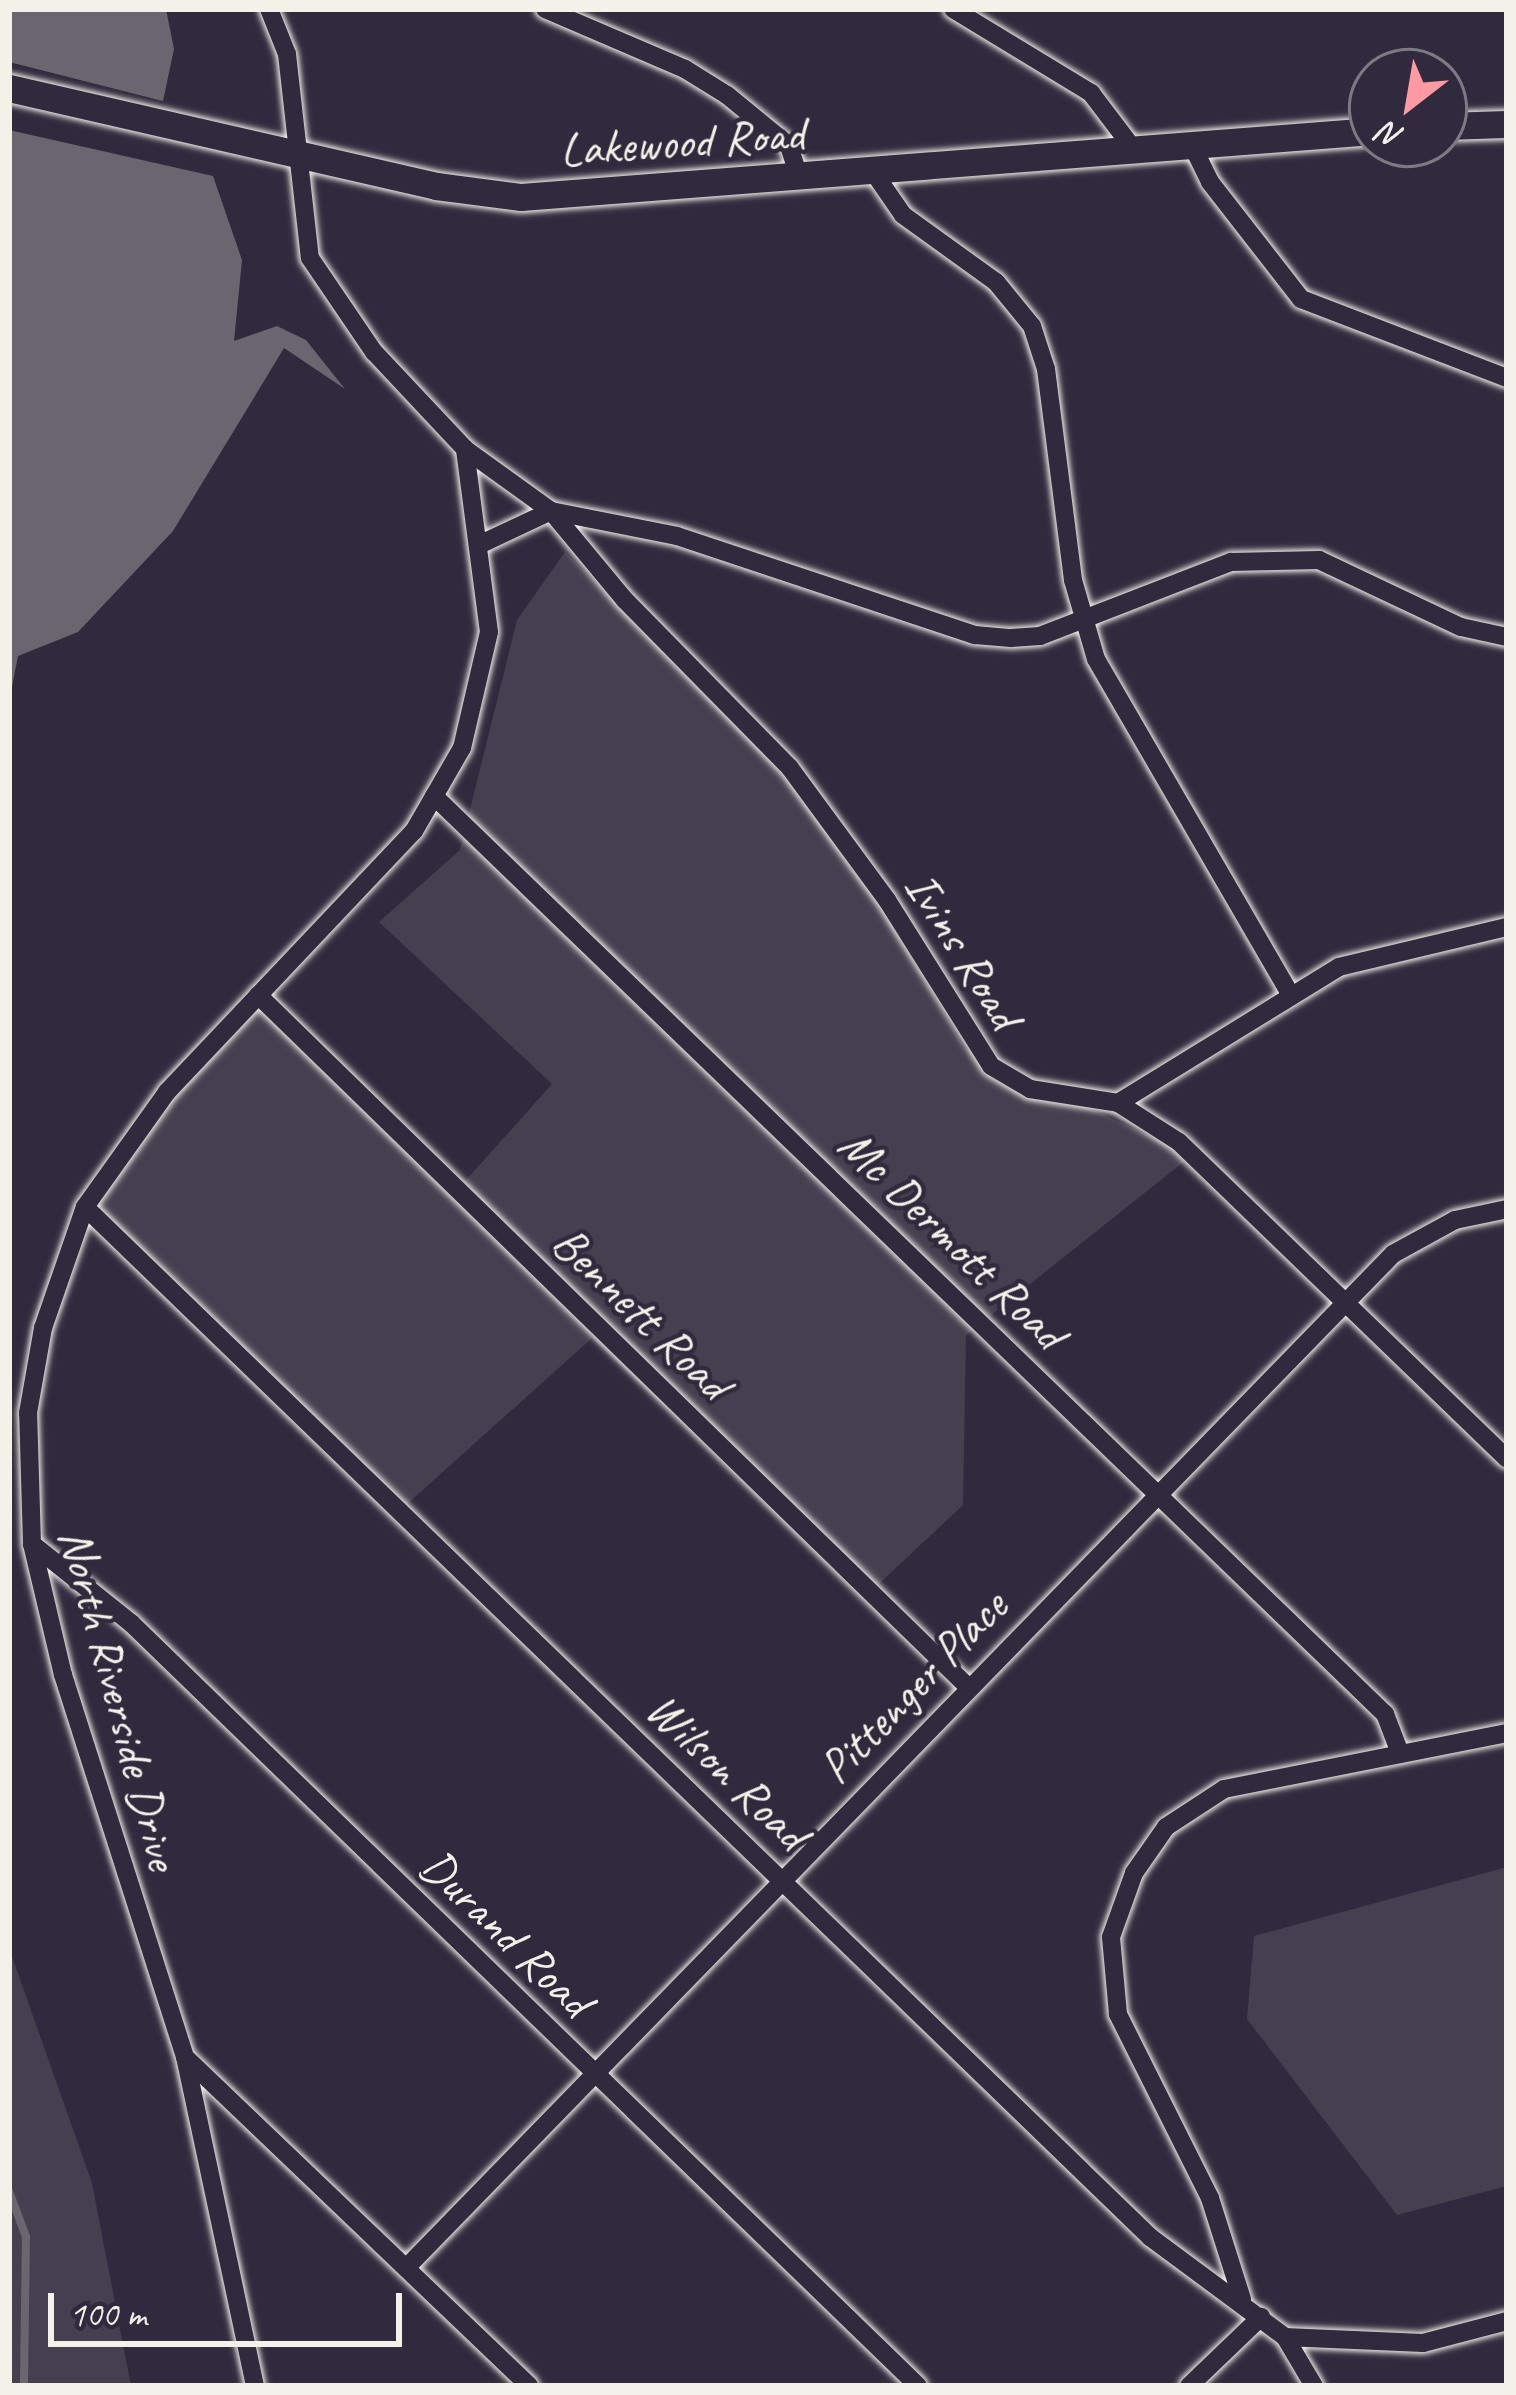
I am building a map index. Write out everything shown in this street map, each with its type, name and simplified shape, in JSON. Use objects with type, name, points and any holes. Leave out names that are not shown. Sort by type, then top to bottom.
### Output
[{"type":"street","points":[[545,9],[685,69],[728,95],[789,146],[800,179]]},
{"type":"street","points":[[953,9],[1091,93],[1135,151]]},
{"type":"street","name":"Ivins Road","points":[[270,10],[286,54],[303,230],[322,284],[465,449],[551,512],[828,814],[991,1066],[1030,1089],[1118,1102],[1197,1157],[1507,1459]]},
{"type":"street","name":"Lakewood Road","points":[[9,88],[521,197],[1348,133]]},
{"type":"street","points":[[1468,125],[1507,124]]},
{"type":"street","points":[[1193,147],[1210,182],[1301,299],[1507,378]]},
{"type":"street","points":[[874,173],[903,215],[996,282],[1032,326],[1046,369],[1084,620],[1096,659],[1291,995]]},
{"type":"street","name":"North Riverside Drive","points":[[256,2386],[185,2057],[63,1675],[32,1544],[26,1464],[35,1360],[85,1207],[138,1128],[384,866],[462,748],[481,690],[489,632],[483,543],[465,449]]},
{"type":"street","points":[[483,543],[551,512],[676,536],[975,635],[1040,636],[1191,572],[1267,558],[1319,560],[1461,627],[1507,637]]},
{"type":"street","name":"Mc Dermott Road","points":[[434,796],[1385,1714],[1399,1750]]},
{"type":"street","points":[[1118,1102],[1291,995],[1358,960],[1507,927]]},
{"type":"street","name":"Bennett Road","points":[[258,995],[968,1688]]},
{"type":"street","name":"Wilson Road","points":[[85,1207],[1150,2237],[1242,2300],[1285,2337],[1313,2386]]},
{"type":"street","name":"Pittenger Place","points":[[406,2268],[1344,1300],[1423,1235],[1507,1209]]},
{"type":"street","name":"Durand Road","points":[[32,1544],[131,1623],[918,2386]]},
{"type":"street","points":[[1242,2300],[1210,2198],[1118,2014],[1111,1974],[1117,1914],[1158,1835],[1190,1807],[1238,1784],[1507,1733]]},
{"type":"street","points":[[185,2057],[529,2386]]},
{"type":"street","points":[[1189,2386],[1261,2317]]},
{"type":"street","points":[[1285,2337],[1423,2343],[1507,2321]]},
{"type":"shaded area","points":[[9,9],[166,9],[174,49],[163,101],[9,62]]},
{"type":"shaded area","points":[[9,130],[213,176],[242,260],[234,341],[277,326],[306,340],[345,389],[284,348],[173,531],[78,632],[18,656],[9,702]]},
{"type":"shaded area","points":[[565,552],[820,804],[965,1049],[1191,1156],[966,1335],[963,1505],[867,1595],[592,1338],[406,1505],[86,1202],[148,1103],[255,997],[458,1189],[552,1084],[379,922],[460,850],[517,620]]},
{"type":"shaded area","points":[[1507,1867],[1507,2186],[1397,2215],[1247,2019],[1254,1936]]},
{"type":"shaded area","points":[[9,1948],[92,2183],[131,2386],[9,2386]]},
{"type":"waterway","points":[[9,2191],[26,2237],[24,2386]]}]
